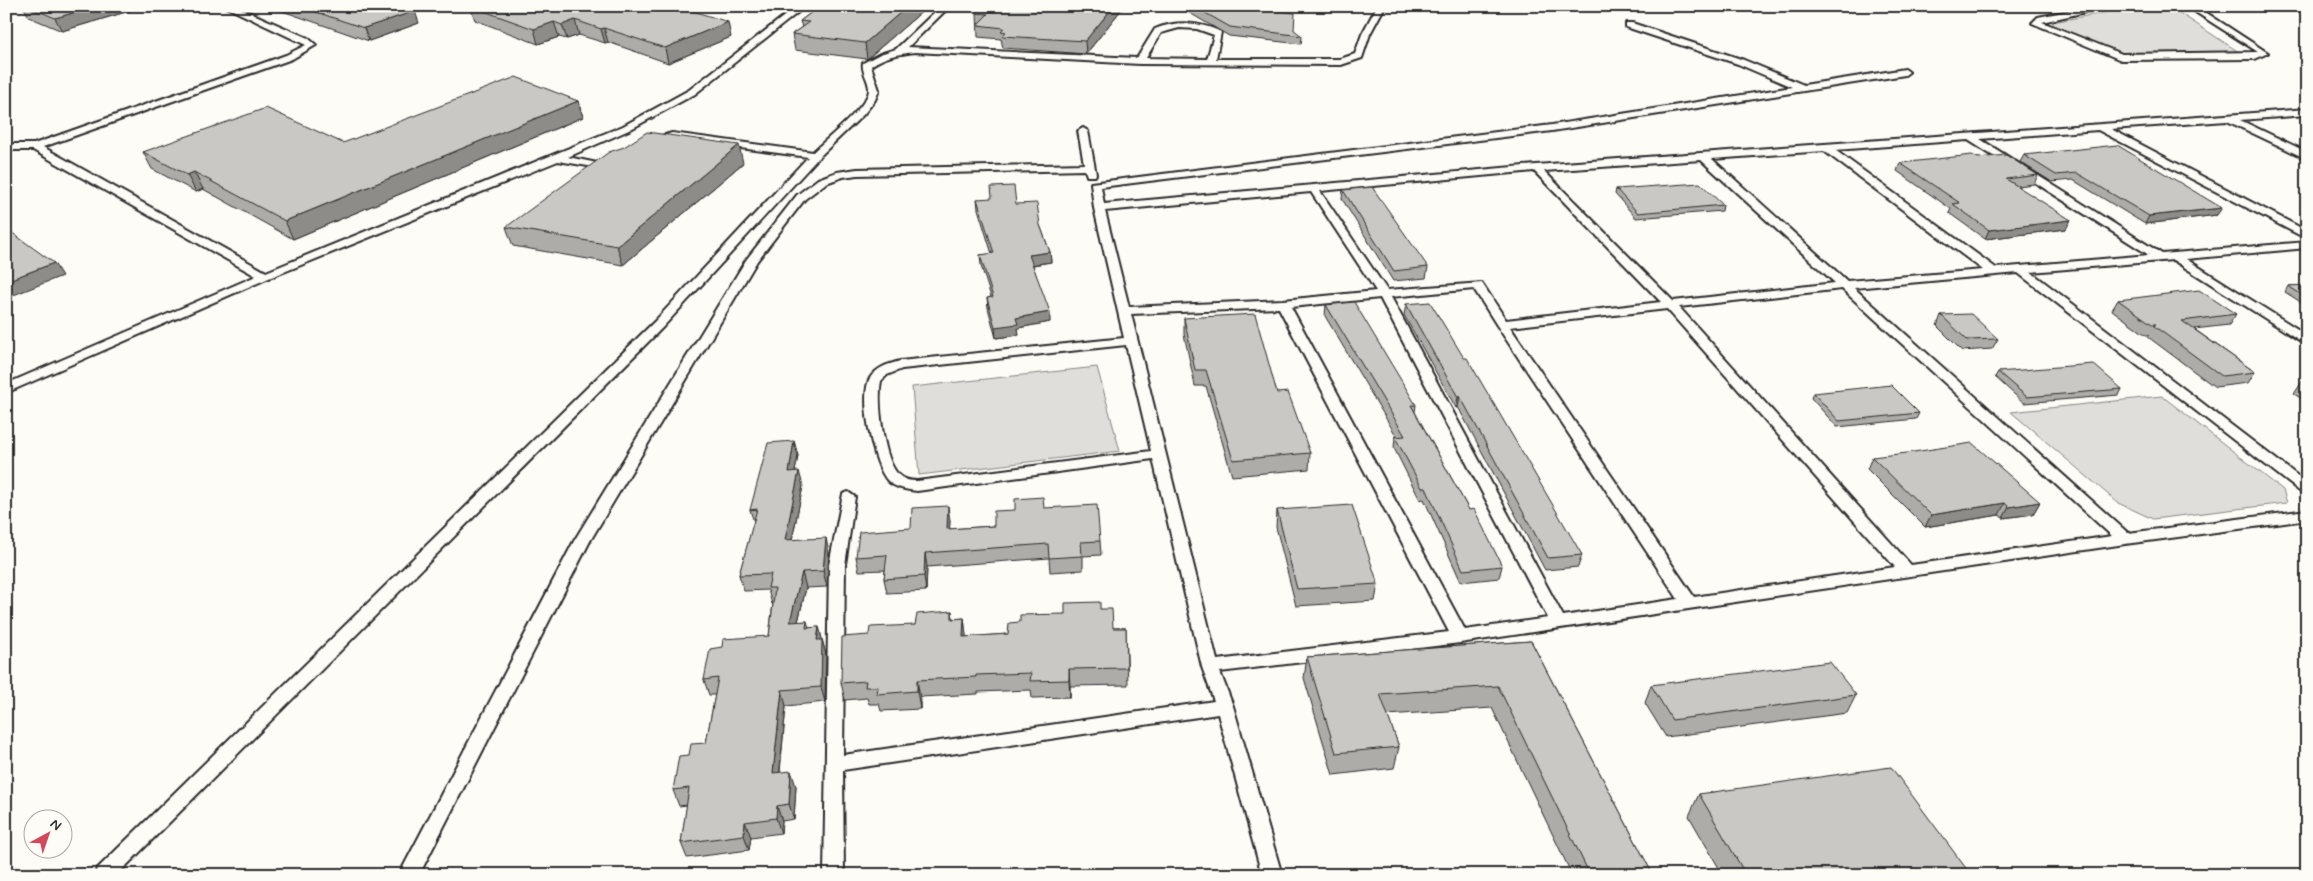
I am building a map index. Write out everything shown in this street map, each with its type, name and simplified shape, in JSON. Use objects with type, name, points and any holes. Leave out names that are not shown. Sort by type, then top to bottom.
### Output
[{"type":"lane","points":[[6,147],[35,148],[289,57],[312,45],[305,40],[228,6]]},
{"type":"lane","points":[[6,389],[264,276],[557,158],[626,128],[692,92],[802,6]]},
{"type":"lane","points":[[899,51],[946,6]]},
{"type":"lane","points":[[104,875],[659,324],[816,155],[860,113],[870,100],[874,90],[866,65],[873,59],[899,51],[948,50],[1140,62],[1321,63],[1350,60],[1359,56],[1366,34],[1381,6]]},
{"type":"lane","points":[[2108,6],[2050,16],[2036,23],[2121,57],[2255,56],[2264,53],[2190,6]]},
{"type":"lane","points":[[1629,25],[1741,62],[1803,89]]},
{"type":"lane","points":[[1140,62],[1158,31],[1171,26],[1205,29],[1218,34],[1211,61]]},
{"type":"lane","points":[[1094,185],[1552,128],[1905,72]]},
{"type":"lane","points":[[1099,208],[1536,168],[1971,138],[2307,112]]},
{"type":"lane","points":[[2226,117],[2307,156]]},
{"type":"lane","points":[[2099,127],[2307,236]]},
{"type":"lane","points":[[1083,131],[1089,167],[1130,341],[1210,667],[1224,706],[1272,875]]},
{"type":"lane","points":[[642,149],[660,137],[672,136],[816,155]]},
{"type":"lane","points":[[1971,138],[2158,257]]},
{"type":"lane","points":[[35,148],[264,276]]},
{"type":"lane","points":[[1826,148],[1992,271]]},
{"type":"lane","points":[[1703,157],[2125,539]]},
{"type":"lane","points":[[557,158],[599,168],[619,165]]},
{"type":"lane","points":[[409,875],[582,541],[752,260],[801,197],[822,181],[841,174],[857,172],[1089,167]]},
{"type":"lane","points":[[1536,168],[1669,304],[1908,572]]},
{"type":"lane","points":[[1314,189],[1383,293],[1559,623]]},
{"type":"lane","points":[[1502,324],[1844,285],[2307,245]]},
{"type":"lane","points":[[2174,256],[2307,341]]},
{"type":"lane","points":[[2020,269],[2307,490]]},
{"type":"lane","points":[[1124,311],[1282,304],[1478,285],[1502,324],[1690,604]]},
{"type":"lane","points":[[1282,304],[1460,637]]},
{"type":"lane","points":[[1130,341],[900,365],[888,369],[879,375],[873,386],[876,432],[889,473],[902,484],[917,486],[1159,454]]},
{"type":"lane","points":[[834,875],[837,565],[848,497]]},
{"type":"lane","points":[[1210,667],[1460,637],[2125,539],[2307,515]]},
{"type":"lane","points":[[834,764],[1224,706]]},
{"type":"shaded area","points":[[2143,6],[2169,6],[2242,54],[2134,58],[2057,29],[2052,22]]},
{"type":"shaded area","points":[[1097,367],[1120,451],[919,475],[912,387]]},
{"type":"shaded area","points":[[2162,396],[2283,490],[2287,503],[2153,519],[2118,503],[2011,412]]},
{"type":"building","points":[[27,6],[98,6],[55,18]]},
{"type":"building","points":[[298,6],[400,6],[415,11],[364,28]]},
{"type":"building","points":[[470,6],[677,6],[728,22],[665,48],[575,20],[562,25],[554,22],[534,29]]},
{"type":"building","points":[[820,6],[908,6],[865,43],[792,34],[809,22],[800,21]]},
{"type":"building","points":[[983,6],[1114,6],[1085,41],[1002,36],[1006,32],[1001,31],[1004,28],[977,25],[988,14],[977,13]]},
{"type":"building","points":[[1193,6],[1239,6],[1295,13],[1294,30],[1302,36],[1230,27]]},
{"type":"building","points":[[516,77],[578,101],[285,221],[194,172],[187,175],[143,152],[266,108],[343,143]]},
{"type":"building","points":[[647,132],[739,145],[617,246],[506,227],[609,152],[624,147]]},
{"type":"building","points":[[2117,145],[2222,208],[2149,216],[2077,173],[2056,175],[2024,155]]},
{"type":"building","points":[[1972,155],[1978,158],[2006,155],[2038,175],[2006,179],[2071,220],[1989,230],[1953,204],[1960,203],[1900,163]]},
{"type":"building","points":[[1700,183],[1723,205],[1638,213],[1616,189]]},
{"type":"building","points":[[1014,186],[1016,204],[1037,203],[1040,225],[1050,252],[1029,255],[1050,312],[1016,318],[1018,324],[995,327],[987,298],[993,297],[980,255],[994,253],[977,199],[992,198],[991,187]]},
{"type":"building","points":[[1372,187],[1428,267],[1394,271],[1343,190]]},
{"type":"building","points":[[11,232],[54,263],[6,281],[6,234]]},
{"type":"building","points":[[2307,285],[2307,298],[2288,286]]},
{"type":"building","points":[[2199,290],[2236,314],[2182,321],[2255,372],[2222,376],[2154,326],[2156,324],[2152,324],[2118,300]]},
{"type":"building","points":[[1354,302],[1416,405],[1411,405],[1469,510],[1474,509],[1502,566],[1463,570],[1426,488],[1422,488],[1395,437],[1405,436],[1326,305]]},
{"type":"building","points":[[1430,302],[1464,358],[1467,358],[1582,555],[1548,558],[1460,396],[1458,397],[1406,304]]},
{"type":"building","points":[[1255,314],[1277,393],[1288,392],[1310,453],[1233,460],[1206,370],[1195,370],[1184,318]]},
{"type":"building","points":[[1971,314],[1998,339],[1967,340],[1941,315]]},
{"type":"building","points":[[2093,364],[2122,389],[2027,397],[1998,372]]},
{"type":"building","points":[[2307,375],[2307,386],[2302,383]]},
{"type":"building","points":[[1891,385],[1919,413],[1839,421],[1813,393]]},
{"type":"building","points":[[794,441],[789,472],[799,471],[785,540],[826,538],[823,571],[802,572],[790,622],[807,621],[806,628],[819,627],[817,640],[822,640],[821,687],[782,690],[773,773],[791,771],[789,804],[777,806],[776,818],[745,822],[744,835],[681,843],[689,788],[673,790],[679,756],[689,755],[691,744],[706,743],[718,678],[704,680],[710,649],[722,647],[723,639],[769,636],[775,588],[768,588],[771,574],[739,575],[757,509],[750,510],[768,443]]},
{"type":"building","points":[[1972,443],[2040,502],[2009,507],[2005,503],[1931,515],[1872,457],[1907,453]]},
{"type":"building","points":[[1043,497],[1044,508],[1097,505],[1100,541],[1081,542],[1082,556],[1049,558],[1048,544],[925,553],[924,576],[884,579],[887,555],[856,557],[859,532],[911,528],[912,508],[948,506],[947,529],[994,526],[994,511],[1015,510],[1015,499]]},
{"type":"building","points":[[1352,505],[1378,584],[1297,589],[1277,510]]},
{"type":"building","points":[[1100,602],[1100,609],[1112,609],[1113,628],[1126,628],[1127,668],[1069,669],[1069,680],[1030,681],[1031,673],[917,680],[917,691],[877,694],[878,687],[865,687],[866,681],[841,683],[842,637],[869,635],[870,627],[915,625],[917,614],[952,611],[952,619],[964,618],[963,637],[1008,634],[1009,623],[1020,622],[1020,615],[1065,614],[1065,603]]},
{"type":"building","points":[[1531,641],[1653,875],[1590,875],[1498,686],[1380,694],[1399,747],[1336,753],[1307,657]]},
{"type":"building","points":[[1830,662],[1856,695],[1672,720],[1651,685]]},
{"type":"building","points":[[1891,767],[1971,875],[1746,875],[1699,794]]}]
